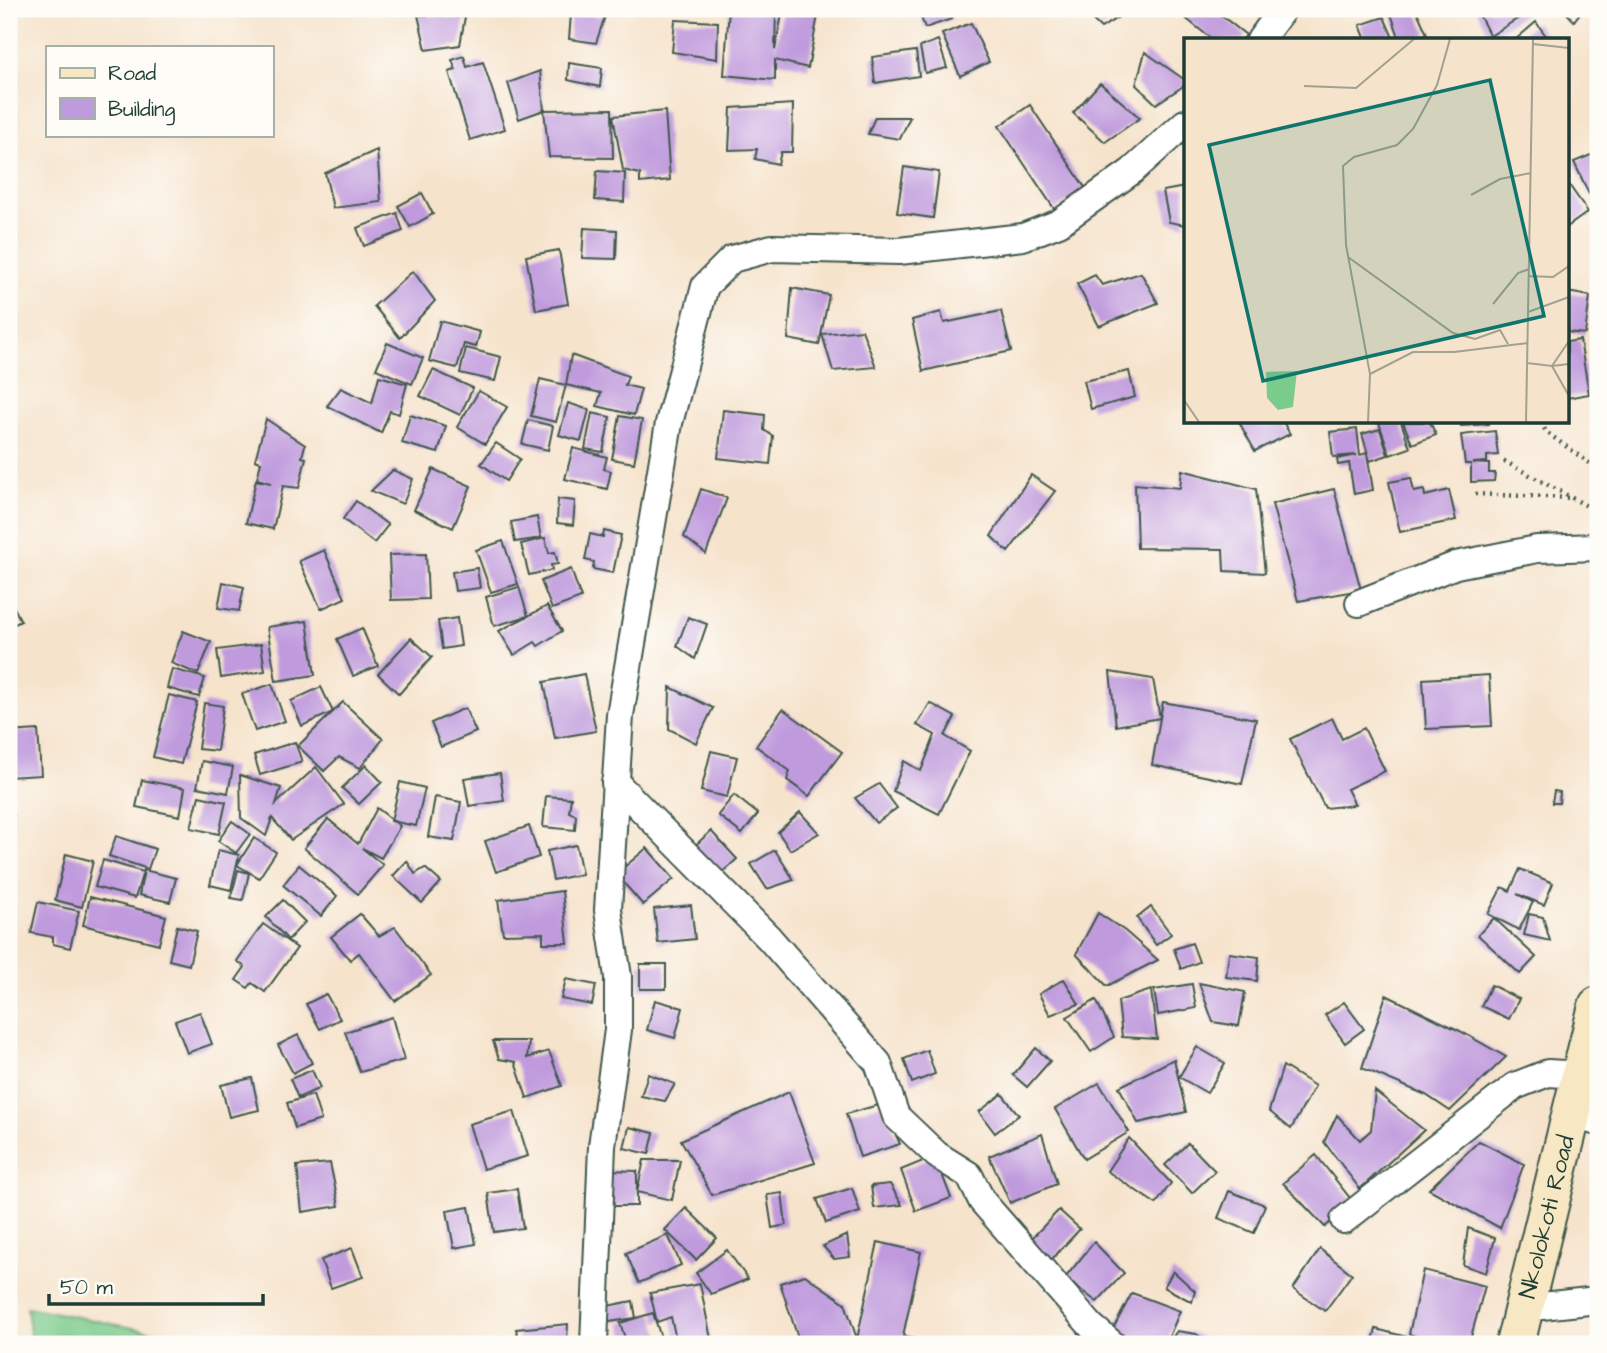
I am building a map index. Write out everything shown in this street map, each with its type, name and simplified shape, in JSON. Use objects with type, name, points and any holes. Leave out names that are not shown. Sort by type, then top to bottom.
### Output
[{"type":"main road","name":"Nkolokoti Road","points":[[1519,1326],[1584,1119],[1581,1075],[1598,1006]]},
{"type":"street","points":[[1262,38],[1283,9]]},
{"type":"street","points":[[594,1344],[602,1146],[618,1030],[618,977],[608,910],[620,715],[669,423],[705,286],[732,259],[772,248],[900,251],[1023,237],[1059,223],[1132,171],[1184,125]]},
{"type":"street","points":[[1359,603],[1456,565],[1536,549],[1598,547]]},
{"type":"street","points":[[615,782],[769,938],[878,1063],[897,1116],[937,1155],[969,1175],[982,1200],[1092,1326],[1112,1344]]},
{"type":"street","points":[[1344,1220],[1516,1086],[1548,1073],[1581,1075]]},
{"type":"street","points":[[1519,1326],[1598,1300]]},
{"type":"path","points":[[1542,424],[1546,432],[1598,469]]},
{"type":"path","points":[[1504,461],[1598,512]]},
{"type":"path","points":[[1475,494],[1572,498]]},
{"type":"green space","points":[[27,1307],[194,1340],[194,1344],[28,1344],[30,1333]]},
{"type":"building","points":[[729,9],[776,9],[775,50],[783,9],[819,10],[808,68],[775,60],[775,80],[724,75]]},
{"type":"building","points":[[918,9],[948,9],[952,19],[925,28]]},
{"type":"building","points":[[1081,9],[1112,9],[1120,16],[1101,28]]},
{"type":"building","points":[[1174,9],[1213,9],[1246,35],[1244,38],[1210,38]]},
{"type":"building","points":[[1240,9],[1259,9],[1255,17]]},
{"type":"building","points":[[1416,9],[1427,34],[1420,38],[1399,38],[1390,11]]},
{"type":"building","points":[[1476,9],[1533,9],[1490,36]]},
{"type":"building","points":[[1563,9],[1583,9],[1574,21]]},
{"type":"building","points":[[571,14],[605,16],[596,43],[569,39]]},
{"type":"building","points":[[418,15],[465,17],[460,45],[426,50]]},
{"type":"building","points":[[1384,17],[1393,38],[1365,38],[1360,25]]},
{"type":"building","points":[[675,20],[718,22],[717,59],[672,52]]},
{"type":"building","points":[[1536,22],[1548,38],[1517,38]]},
{"type":"building","points":[[971,23],[989,62],[960,76],[942,34]]},
{"type":"building","points":[[938,40],[947,68],[925,73],[920,47]]},
{"type":"building","points":[[916,51],[919,76],[875,83],[872,57]]},
{"type":"building","points":[[1145,52],[1184,79],[1184,86],[1156,104],[1136,85]]},
{"type":"building","points":[[464,56],[467,67],[483,62],[505,129],[470,140],[449,72],[456,70],[452,60]]},
{"type":"building","points":[[569,63],[602,68],[600,87],[568,80]]},
{"type":"building","points":[[540,71],[544,110],[519,119],[508,83]]},
{"type":"building","points":[[1100,83],[1140,118],[1105,142],[1073,113]]},
{"type":"building","points":[[793,104],[792,152],[781,152],[778,164],[755,159],[757,149],[729,150],[731,108]]},
{"type":"building","points":[[1030,105],[1086,189],[1055,210],[999,126]]},
{"type":"building","points":[[612,109],[613,158],[549,157],[544,110]]},
{"type":"building","points":[[665,111],[670,180],[640,183],[640,174],[623,170],[613,116]]},
{"type":"building","points":[[875,117],[910,117],[900,139],[868,134]]},
{"type":"building","points":[[377,150],[381,202],[333,208],[325,173]]},
{"type":"building","points":[[1598,152],[1598,190],[1589,194],[1574,162]]},
{"type":"building","points":[[904,167],[939,172],[933,218],[897,213]]},
{"type":"building","points":[[597,171],[625,173],[624,202],[595,200]]},
{"type":"building","points":[[1568,183],[1588,212],[1568,226]]},
{"type":"building","points":[[1184,187],[1184,225],[1169,222],[1163,191]]},
{"type":"building","points":[[422,193],[433,214],[410,227],[398,206]]},
{"type":"building","points":[[397,213],[403,231],[364,246],[357,228]]},
{"type":"building","points":[[584,228],[617,230],[616,259],[582,258]]},
{"type":"building","points":[[559,250],[568,304],[536,310],[526,256]]},
{"type":"building","points":[[413,271],[435,301],[400,338],[374,306]]},
{"type":"building","points":[[1141,273],[1158,303],[1099,326],[1077,284],[1095,275],[1102,285]]},
{"type":"building","points":[[792,288],[829,295],[819,345],[788,339]]},
{"type":"building","points":[[1568,292],[1590,296],[1585,334],[1568,332]]},
{"type":"building","points":[[1598,307],[1598,331],[1593,330]]},
{"type":"building","points":[[1001,311],[1011,351],[923,371],[912,320],[941,312],[944,323]]},
{"type":"building","points":[[440,321],[480,332],[476,347],[464,344],[457,368],[429,361]]},
{"type":"building","points":[[862,330],[876,367],[833,371],[822,334]]},
{"type":"building","points":[[1580,340],[1589,394],[1568,398],[1568,342]]},
{"type":"building","points":[[387,343],[423,358],[412,384],[376,369]]},
{"type":"building","points":[[466,348],[501,357],[495,381],[460,373]]},
{"type":"building","points":[[571,355],[628,376],[625,385],[641,389],[634,415],[597,406],[601,393],[566,385]]},
{"type":"building","points":[[433,370],[473,388],[460,415],[420,396]]},
{"type":"building","points":[[1129,371],[1135,397],[1091,409],[1084,381]]},
{"type":"building","points":[[379,376],[407,384],[399,414],[390,411],[381,433],[327,406],[341,388],[372,403]]},
{"type":"building","points":[[540,379],[566,385],[556,422],[531,416]]},
{"type":"building","points":[[479,391],[507,407],[485,444],[457,427]]},
{"type":"building","points":[[568,403],[589,410],[581,441],[559,435]]},
{"type":"building","points":[[723,410],[765,415],[764,430],[773,436],[770,464],[718,458]]},
{"type":"building","points":[[592,413],[610,417],[603,452],[585,449]]},
{"type":"building","points":[[410,415],[446,426],[438,453],[402,443]]},
{"type":"building","points":[[620,416],[642,420],[634,463],[612,459]]},
{"type":"building","points":[[266,419],[305,445],[302,457],[306,458],[299,488],[283,486],[273,529],[246,523],[256,480],[271,483],[257,479],[261,462],[255,460]]},
{"type":"building","points":[[528,420],[553,426],[548,450],[522,444]]},
{"type":"building","points":[[1240,424],[1284,424],[1290,434],[1255,451]]},
{"type":"building","points":[[1379,424],[1402,424],[1410,448],[1390,455]]},
{"type":"building","points":[[1404,424],[1431,424],[1436,435],[1412,444]]},
{"type":"building","points":[[1357,429],[1360,455],[1367,453],[1373,490],[1354,494],[1349,463],[1338,465],[1337,459],[1357,455],[1333,457],[1330,432]]},
{"type":"building","points":[[1380,429],[1388,455],[1370,461],[1362,434]]},
{"type":"building","points":[[1495,431],[1498,455],[1487,456],[1487,462],[1473,463],[1489,464],[1489,473],[1495,473],[1494,481],[1471,482],[1471,464],[1465,464],[1461,435]]},
{"type":"building","points":[[496,443],[520,459],[506,481],[481,464]]},
{"type":"building","points":[[573,448],[607,457],[604,469],[611,471],[607,489],[565,479]]},
{"type":"building","points":[[433,469],[471,486],[453,528],[414,510]]},
{"type":"building","points":[[393,470],[413,479],[403,504],[371,491]]},
{"type":"building","points":[[1182,470],[1256,489],[1265,573],[1224,571],[1223,549],[1137,548],[1135,484],[1180,488]]},
{"type":"building","points":[[1031,475],[1055,491],[1008,552],[991,536]]},
{"type":"building","points":[[1411,478],[1414,492],[1424,490],[1425,496],[1449,490],[1456,520],[1400,532],[1389,482]]},
{"type":"building","points":[[701,489],[727,498],[706,554],[684,537]]},
{"type":"building","points":[[1334,489],[1361,590],[1298,601],[1272,504]]},
{"type":"building","points":[[558,499],[575,501],[573,525],[557,523]]},
{"type":"building","points":[[356,501],[388,525],[374,543],[343,519]]},
{"type":"building","points":[[537,517],[541,538],[515,542],[511,522]]},
{"type":"building","points":[[604,531],[621,535],[613,573],[593,569],[594,562],[585,560],[590,534],[603,537]]},
{"type":"building","points":[[545,538],[549,553],[555,552],[558,564],[551,565],[552,570],[529,575],[521,544]]},
{"type":"building","points":[[503,541],[518,584],[491,592],[476,550]]},
{"type":"building","points":[[324,550],[345,598],[321,609],[299,561]]},
{"type":"building","points":[[426,554],[428,599],[391,600],[389,555]]},
{"type":"building","points":[[477,568],[480,588],[455,591],[452,572]]},
{"type":"building","points":[[571,569],[581,598],[552,609],[541,581]]},
{"type":"building","points":[[223,582],[244,587],[239,611],[218,608]]},
{"type":"building","points":[[519,587],[528,616],[494,626],[486,597]]},
{"type":"building","points":[[9,598],[21,621],[9,627]]},
{"type":"building","points":[[547,606],[562,631],[538,646],[535,642],[514,655],[499,631]]},
{"type":"building","points":[[688,617],[707,624],[695,659],[677,646]]},
{"type":"building","points":[[457,618],[461,646],[442,649],[438,621]]},
{"type":"building","points":[[307,621],[315,675],[276,681],[267,627]]},
{"type":"building","points":[[362,628],[378,666],[353,676],[337,639]]},
{"type":"building","points":[[183,631],[211,642],[198,674],[171,663]]},
{"type":"building","points":[[411,638],[432,657],[399,694],[378,674]]},
{"type":"building","points":[[261,644],[265,671],[221,678],[217,650]]},
{"type":"building","points":[[172,669],[205,678],[199,697],[167,688]]},
{"type":"building","points":[[1110,672],[1153,679],[1160,718],[1116,726]]},
{"type":"building","points":[[584,674],[596,731],[555,738],[544,682]]},
{"type":"building","points":[[1489,675],[1492,726],[1426,729],[1423,679]]},
{"type":"building","points":[[272,684],[285,721],[255,731],[242,694]]},
{"type":"building","points":[[321,687],[333,712],[302,726],[291,701]]},
{"type":"building","points":[[670,687],[713,708],[696,743],[669,729]]},
{"type":"building","points":[[169,695],[197,702],[181,764],[153,757]]},
{"type":"building","points":[[343,702],[383,739],[360,768],[339,757],[324,771],[298,746]]},
{"type":"building","points":[[1163,702],[1256,719],[1242,784],[1152,765]]},
{"type":"building","points":[[204,703],[223,706],[217,751],[198,749]]},
{"type":"building","points":[[930,703],[955,717],[945,736],[970,751],[939,814],[893,791],[904,761],[921,771],[935,735],[917,725]]},
{"type":"building","points":[[465,708],[476,732],[441,747],[431,723]]},
{"type":"building","points":[[783,709],[842,752],[809,796],[787,780],[790,771],[756,746]]},
{"type":"building","points":[[1332,718],[1342,739],[1364,728],[1385,771],[1347,789],[1355,805],[1325,808],[1290,739]]},
{"type":"building","points":[[38,730],[41,775],[9,777],[9,732]]},
{"type":"building","points":[[295,742],[302,762],[260,775],[254,755]]},
{"type":"building","points":[[711,751],[737,757],[727,797],[701,791]]},
{"type":"building","points":[[202,761],[233,767],[228,793],[197,787]]},
{"type":"building","points":[[366,765],[382,782],[359,804],[342,788]]},
{"type":"building","points":[[316,767],[344,804],[291,840],[272,818],[266,836],[241,818],[240,775],[281,788],[276,804]]},
{"type":"building","points":[[500,773],[504,801],[469,806],[464,778]]},
{"type":"building","points":[[142,780],[185,788],[180,816],[136,807]]},
{"type":"building","points":[[400,782],[425,788],[416,826],[391,821]]},
{"type":"building","points":[[879,784],[897,808],[876,823],[855,798]]},
{"type":"building","points":[[1554,791],[1560,792],[1559,803],[1552,803]]},
{"type":"building","points":[[734,795],[758,814],[742,834],[718,815]]},
{"type":"building","points":[[199,796],[226,802],[219,834],[191,828]]},
{"type":"building","points":[[546,796],[571,798],[569,812],[576,815],[575,830],[543,827]]},
{"type":"building","points":[[435,797],[461,802],[454,841],[428,837]]},
{"type":"building","points":[[377,808],[400,826],[381,858],[362,848],[383,865],[358,894],[304,848],[328,819],[358,844]]},
{"type":"building","points":[[800,812],[819,833],[790,850],[778,832]]},
{"type":"building","points":[[9,815],[14,815],[11,835],[9,834]]},
{"type":"building","points":[[232,821],[250,834],[236,853],[218,841]]},
{"type":"building","points":[[529,826],[539,857],[496,872],[485,841]]},
{"type":"building","points":[[711,831],[737,859],[716,878],[689,851]]},
{"type":"building","points":[[116,836],[155,849],[148,869],[109,856]]},
{"type":"building","points":[[254,838],[276,852],[259,878],[237,865]]},
{"type":"building","points":[[576,845],[582,874],[553,880],[547,851]]},
{"type":"building","points":[[647,848],[674,879],[643,905],[616,874]]},
{"type":"building","points":[[218,850],[239,855],[231,890],[210,885]]},
{"type":"building","points":[[775,850],[794,880],[767,889],[751,864]]},
{"type":"building","points":[[66,854],[93,861],[82,907],[55,900]]},
{"type":"building","points":[[103,860],[143,872],[135,898],[95,887]]},
{"type":"building","points":[[407,861],[415,874],[425,868],[441,882],[422,903],[393,876]]},
{"type":"building","points":[[299,865],[337,896],[321,916],[283,885]]},
{"type":"building","points":[[1520,869],[1553,883],[1544,905],[1517,894],[1533,902],[1519,930],[1488,914],[1502,887],[1510,891]]},
{"type":"building","points":[[144,870],[176,878],[170,902],[139,895]]},
{"type":"building","points":[[238,870],[249,873],[243,900],[231,898]]},
{"type":"building","points":[[562,891],[568,943],[543,943],[543,933],[503,934],[498,900]]},
{"type":"building","points":[[90,897],[166,916],[159,944],[83,925]]},
{"type":"building","points":[[283,900],[305,922],[288,940],[266,917]]},
{"type":"building","points":[[38,902],[79,911],[70,948],[53,944],[53,937],[31,933]]},
{"type":"building","points":[[691,905],[695,939],[658,943],[654,909]]},
{"type":"building","points":[[1151,907],[1171,934],[1156,945],[1137,918]]},
{"type":"building","points":[[1098,913],[1125,931],[1158,960],[1107,986],[1076,954]]},
{"type":"building","points":[[360,914],[379,936],[395,927],[431,975],[395,1001],[359,953],[350,960],[331,937]]},
{"type":"building","points":[[1529,914],[1543,917],[1550,941],[1524,935]]},
{"type":"building","points":[[1494,918],[1536,957],[1520,974],[1478,935]]},
{"type":"building","points":[[263,924],[297,948],[265,992],[252,983],[248,988],[236,980],[245,967],[237,961]]},
{"type":"building","points":[[177,926],[197,931],[189,965],[169,960]]},
{"type":"building","points":[[1192,943],[1199,962],[1181,969],[1174,949]]},
{"type":"building","points":[[1229,953],[1259,957],[1257,981],[1226,977]]},
{"type":"building","points":[[640,964],[666,964],[666,989],[640,989]]},
{"type":"building","points":[[566,979],[596,985],[592,1005],[561,999]]},
{"type":"building","points":[[1064,979],[1079,1004],[1050,1015],[1039,994]]},
{"type":"building","points":[[1199,983],[1245,992],[1239,1026],[1213,1022]]},
{"type":"building","points":[[1192,984],[1196,1008],[1158,1015],[1154,990]]},
{"type":"building","points":[[1491,985],[1519,999],[1509,1019],[1481,1006]]},
{"type":"building","points":[[1151,990],[1157,1039],[1122,1037],[1118,1001]]},
{"type":"building","points":[[326,994],[340,1019],[320,1029],[306,1004]]},
{"type":"building","points":[[1386,995],[1506,1057],[1450,1111],[1426,1095],[1362,1068]]},
{"type":"building","points":[[655,1000],[683,1008],[675,1038],[647,1030]]},
{"type":"building","points":[[1096,1000],[1114,1037],[1091,1052],[1067,1017]]},
{"type":"building","points":[[1344,1002],[1364,1029],[1345,1043],[1325,1015]]},
{"type":"building","points":[[200,1012],[212,1044],[187,1053],[175,1021]]},
{"type":"building","points":[[392,1017],[404,1060],[360,1072],[345,1032]]},
{"type":"building","points":[[298,1035],[312,1063],[293,1073],[278,1045]]},
{"type":"building","points":[[493,1041],[529,1041],[527,1058],[549,1051],[562,1086],[527,1098],[517,1062],[499,1059]]},
{"type":"building","points":[[1197,1047],[1225,1063],[1207,1093],[1179,1077]]},
{"type":"building","points":[[1036,1048],[1050,1061],[1027,1087],[1013,1075]]},
{"type":"building","points":[[927,1050],[935,1074],[912,1083],[904,1059]]},
{"type":"building","points":[[1174,1059],[1186,1112],[1138,1123],[1119,1087]]},
{"type":"building","points":[[1283,1066],[1315,1086],[1291,1129],[1269,1111]]},
{"type":"building","points":[[312,1070],[320,1088],[298,1098],[290,1079]]},
{"type":"building","points":[[648,1074],[675,1084],[665,1101],[641,1096]]},
{"type":"building","points":[[252,1078],[259,1110],[229,1117],[221,1085]]},
{"type":"building","points":[[1099,1083],[1129,1132],[1084,1159],[1055,1109]]},
{"type":"building","points":[[1375,1091],[1424,1130],[1360,1189],[1324,1142],[1337,1115],[1360,1140],[1371,1130]]},
{"type":"building","points":[[789,1092],[815,1163],[712,1195],[681,1140]]},
{"type":"building","points":[[1002,1094],[1019,1115],[995,1133],[979,1112]]},
{"type":"building","points":[[313,1095],[321,1120],[295,1128],[287,1103]]},
{"type":"building","points":[[882,1104],[900,1144],[860,1157],[846,1114]]},
{"type":"building","points":[[514,1111],[528,1156],[483,1169],[469,1124]]},
{"type":"building","points":[[629,1127],[654,1133],[649,1154],[624,1148]]},
{"type":"building","points":[[1042,1134],[1057,1184],[1010,1203],[989,1156]]},
{"type":"building","points":[[1129,1138],[1171,1183],[1156,1204],[1107,1171]]},
{"type":"building","points":[[1479,1141],[1524,1164],[1500,1228],[1429,1189]]},
{"type":"building","points":[[1188,1143],[1215,1171],[1192,1193],[1165,1165]]},
{"type":"building","points":[[1316,1155],[1353,1202],[1325,1227],[1283,1183]]},
{"type":"building","points":[[935,1156],[951,1198],[916,1211],[901,1170]]},
{"type":"building","points":[[644,1160],[680,1160],[672,1200],[637,1192]]},
{"type":"building","points":[[330,1163],[339,1206],[302,1212],[297,1166]]},
{"type":"building","points":[[609,1170],[637,1171],[637,1206],[608,1206]]},
{"type":"building","points":[[890,1184],[902,1205],[874,1208],[871,1186]]},
{"type":"building","points":[[852,1188],[860,1212],[826,1223],[817,1199]]},
{"type":"building","points":[[517,1189],[523,1228],[494,1232],[488,1193]]},
{"type":"building","points":[[1229,1191],[1265,1205],[1254,1233],[1218,1218]]},
{"type":"building","points":[[782,1193],[786,1225],[772,1228],[767,1195]]},
{"type":"building","points":[[469,1207],[476,1244],[454,1248],[447,1211]]},
{"type":"building","points":[[686,1208],[717,1238],[696,1260],[665,1230]]},
{"type":"building","points":[[1059,1210],[1080,1229],[1051,1260],[1030,1240]]},
{"type":"building","points":[[1468,1228],[1495,1238],[1486,1273],[1463,1265]]},
{"type":"building","points":[[668,1235],[681,1265],[639,1283],[626,1253]]},
{"type":"building","points":[[847,1235],[850,1257],[834,1259],[823,1246]]},
{"type":"building","points":[[878,1242],[921,1252],[903,1336],[938,1344],[800,1344],[780,1283],[805,1275],[845,1303],[857,1339]]},
{"type":"building","points":[[1094,1242],[1124,1273],[1097,1302],[1065,1278]]},
{"type":"building","points":[[352,1248],[363,1277],[331,1288],[321,1260]]},
{"type":"building","points":[[1320,1249],[1352,1274],[1325,1311],[1293,1289]]},
{"type":"building","points":[[727,1250],[748,1279],[711,1294],[696,1273]]},
{"type":"building","points":[[1423,1270],[1485,1286],[1469,1344],[1440,1344],[1409,1334]]},
{"type":"building","points":[[1173,1271],[1195,1291],[1192,1302],[1164,1287]]},
{"type":"building","points":[[700,1284],[712,1344],[677,1344],[671,1317],[657,1322],[650,1293]]},
{"type":"building","points":[[1132,1293],[1180,1311],[1166,1344],[1140,1344],[1113,1329]]},
{"type":"building","points":[[633,1301],[636,1318],[609,1322],[607,1306]]},
{"type":"building","points":[[653,1313],[663,1344],[627,1344],[620,1323]]},
{"type":"building","points":[[568,1324],[567,1342],[573,1344],[519,1344],[516,1329]]},
{"type":"building","points":[[1376,1329],[1407,1337],[1405,1344],[1372,1344]]},
{"type":"building","points":[[1177,1331],[1196,1334],[1212,1344],[1168,1344]]}]
